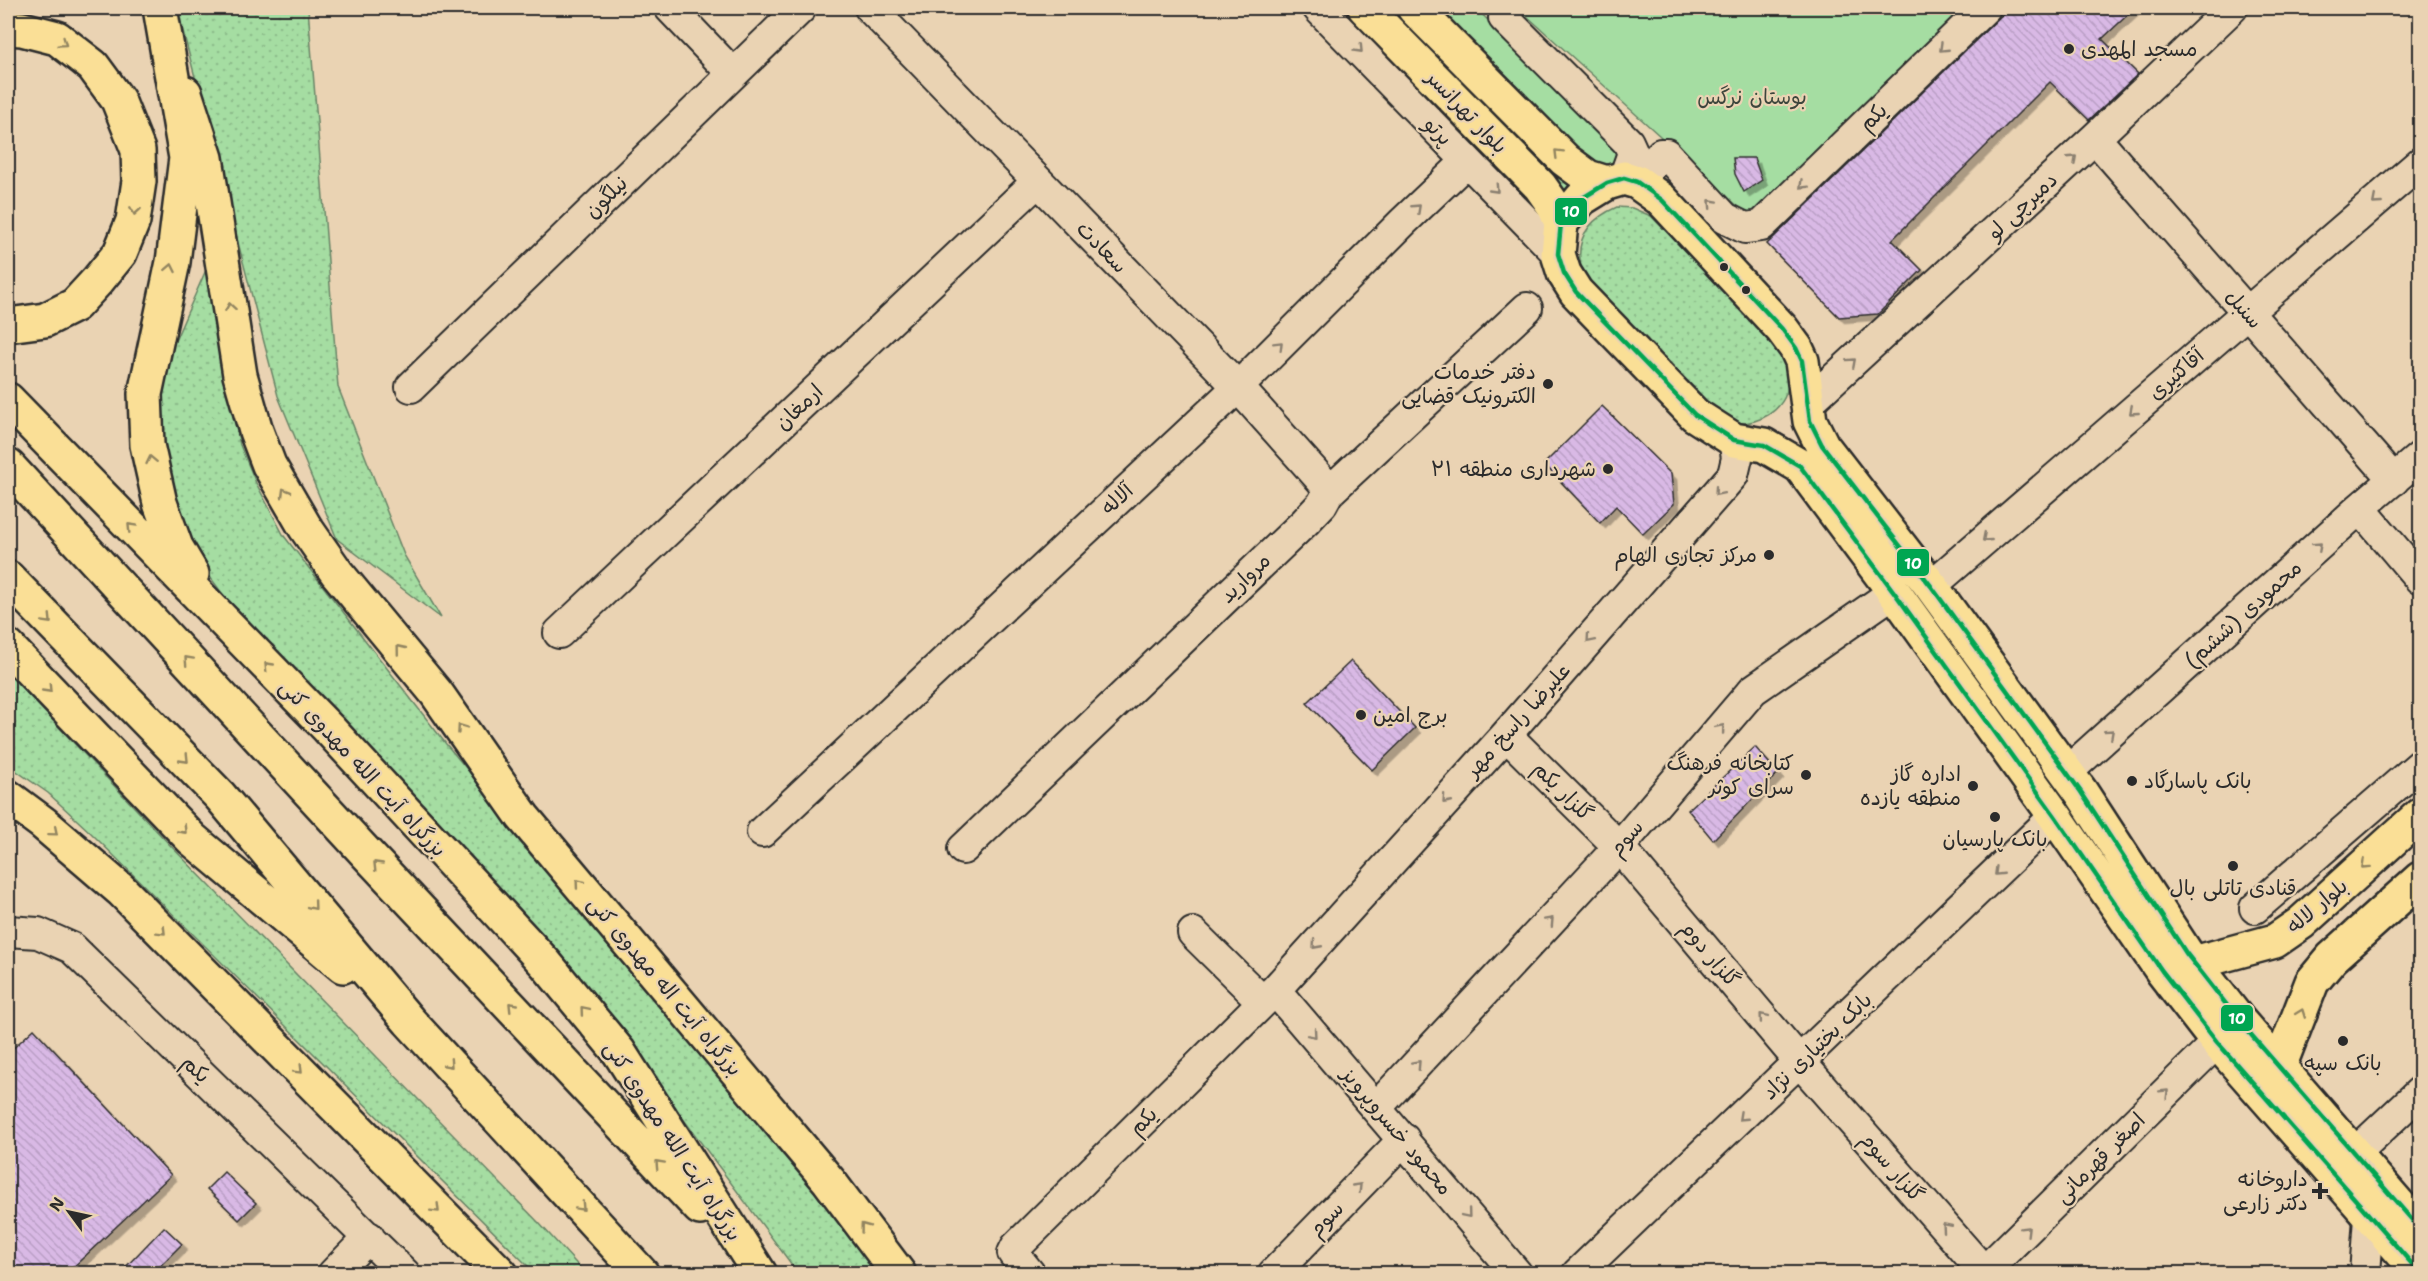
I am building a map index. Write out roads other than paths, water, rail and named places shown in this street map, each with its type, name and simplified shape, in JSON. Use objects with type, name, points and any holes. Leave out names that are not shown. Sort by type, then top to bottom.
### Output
[{"type":"main road","name":"بلوار تهرانسر","points":[[1365,8],[1540,186],[1554,206],[1564,273],[1576,292],[1695,415],[1749,442]]},
{"type":"main road","name":"بلوار تهرانسر","points":[[1414,8],[1564,160],[1588,177],[1622,181],[1653,191],[1671,208],[1782,329],[1796,348],[1802,361],[1809,402]]},
{"type":"main road","points":[[162,20],[186,158],[173,262],[145,394],[147,445],[160,503],[176,547],[213,609]]},
{"type":"main road","name":"بزرگراه آیت اله مهدوی کنی","points":[[162,20],[206,158],[240,375],[256,431],[269,465],[305,527],[337,573],[437,694],[523,817],[829,1181],[900,1274]]},
{"type":"main road","points":[[8,28],[22,29],[57,38],[93,66],[118,100],[138,150],[139,181],[133,221],[120,253],[98,280],[75,305],[45,320],[8,325]]},
{"type":"main road","points":[[1559,239],[1581,199],[1622,181]]},
{"type":"main road","name":"بزرگراه آیت الله مهدوی کنی","points":[[8,400],[328,728],[546,964],[619,1052],[758,1271]]},
{"type":"main road","points":[[1749,442],[1789,428],[1809,402]]},
{"type":"main road","points":[[1809,402],[1810,421],[1822,445],[1931,586],[2067,772],[2194,963],[2240,1022],[2421,1229]]},
{"type":"main road","points":[[1749,442],[1800,466],[2055,816],[2162,972],[2217,1042],[2416,1269]]},
{"type":"main road","name":"بزرگراه آیت الله مهدوی کنی","points":[[8,466],[366,853],[758,1271]]},
{"type":"main road","points":[[8,578],[220,795],[409,1021],[642,1274]]},
{"type":"main road","points":[[8,647],[192,839],[409,1021]]},
{"type":"main road","points":[[8,797],[44,823],[121,890],[501,1274]]},
{"type":"main road","name":"بلوار لاله","points":[[2194,963],[2275,941],[2417,831]]},
{"type":"main road","points":[[2279,1067],[2312,982],[2332,958],[2421,879]]},
{"type":"street","points":[[670,8],[733,74]]},
{"type":"street","name":"نیلگون","points":[[411,387],[801,8]]},
{"type":"street","name":"سعادت","points":[[870,8],[1238,387],[1323,482],[1328,493]]},
{"type":"street","name":"پرتو","points":[[1318,8],[1467,161],[1559,239]]},
{"type":"street","name":"یکم","points":[[1622,181],[1661,154],[1666,154],[1725,218],[1745,228],[1761,226],[1985,8]]},
{"type":"street","name":"دمیرچی لو","points":[[1809,402],[2232,8]]},
{"type":"street","points":[[1504,18],[1628,142],[1633,153],[1622,181]]},
{"type":"street","name":"سنبل","points":[[2095,138],[2394,480]]},
{"type":"street","name":"آلاله","points":[[762,832],[1238,387],[1467,161]]},
{"type":"street","name":"آقاکثیری","points":[[1931,586],[2421,163]]},
{"type":"street","name":"ارمغان","points":[[559,633],[1038,181]]},
{"type":"street","name":"مروارید","points":[[963,849],[1305,522],[1322,504],[1328,493],[1527,308]]},
{"type":"street","name":"علیرضا راسخ مهر","points":[[1269,996],[1506,735],[1733,475],[1737,458],[1749,442]]},
{"type":"street","name":"محمودی (ششم)","points":[[2067,772],[2360,508],[2421,457]]},
{"type":"street","points":[[2360,508],[2421,579]]},
{"type":"street","name":"سوم","points":[[1377,1107],[1619,847],[1753,690],[1893,592]]},
{"type":"street","name":"گلزار یکم","points":[[1506,735],[1619,847]]},
{"type":"street","points":[[2255,908],[2421,765]]},
{"type":"street","name":"بابک بختیاری نژاد","points":[[1577,1274],[2055,816]]},
{"type":"street","name":"گلزار دوم","points":[[1619,847],[1800,1062]]},
{"type":"street","name":"یکم","points":[[8,931],[38,933],[72,948],[369,1237]]},
{"type":"street","name":"محمود خسروپرویز","points":[[1193,933],[1269,996],[1377,1107],[1517,1274]]},
{"type":"street","name":"یکم","points":[[1021,1263],[1016,1247],[1269,996]]},
{"type":"street","name":"اصغر قهرمانی","points":[[1984,1273],[2217,1042]]},
{"type":"street","name":"گلزار سوم","points":[[1800,1062],[1984,1273]]},
{"type":"street","points":[[2354,1154],[2421,1092]]},
{"type":"street","name":"سوم","points":[[1273,1274],[1404,1139]]},
{"type":"street","points":[[2365,1274],[2369,1217]]},
{"type":"street","points":[[333,1274],[369,1237],[405,1274]]},
{"type":"place","name":"مسجد المهدی","points":[[2069,49]]},
{"type":"place","name":"دفتر خدمات الکترونیک قضایی","points":[[1548,384]]},
{"type":"place","name":"شهرداری منطقه ۲۱","points":[[1608,469]]},
{"type":"place","name":"مرکز تجاری الهام","points":[[1769,555]]},
{"type":"place","name":"برج امین","points":[[1361,715]]},
{"type":"place","name":"کتابخانه فرهنگ سرای کوثر","points":[[1806,775]]},
{"type":"place","name":"بانک پاسارگاد","points":[[2132,781]]},
{"type":"place","name":"اداره گاز منطقه یازده","points":[[1973,786]]},
{"type":"place","name":"بانک پارسیان","points":[[1995,817]]},
{"type":"place","name":"قنادی تاتلی بال","points":[[2233,866]]},
{"type":"place","name":"بانک سپه","points":[[2343,1041]]},
{"type":"place","name":"داروخانه دکتر زارعی","points":[[2320,1191]]},
{"type":"park label","name":"بوستان نرگس","points":[[1752,97]]}]
